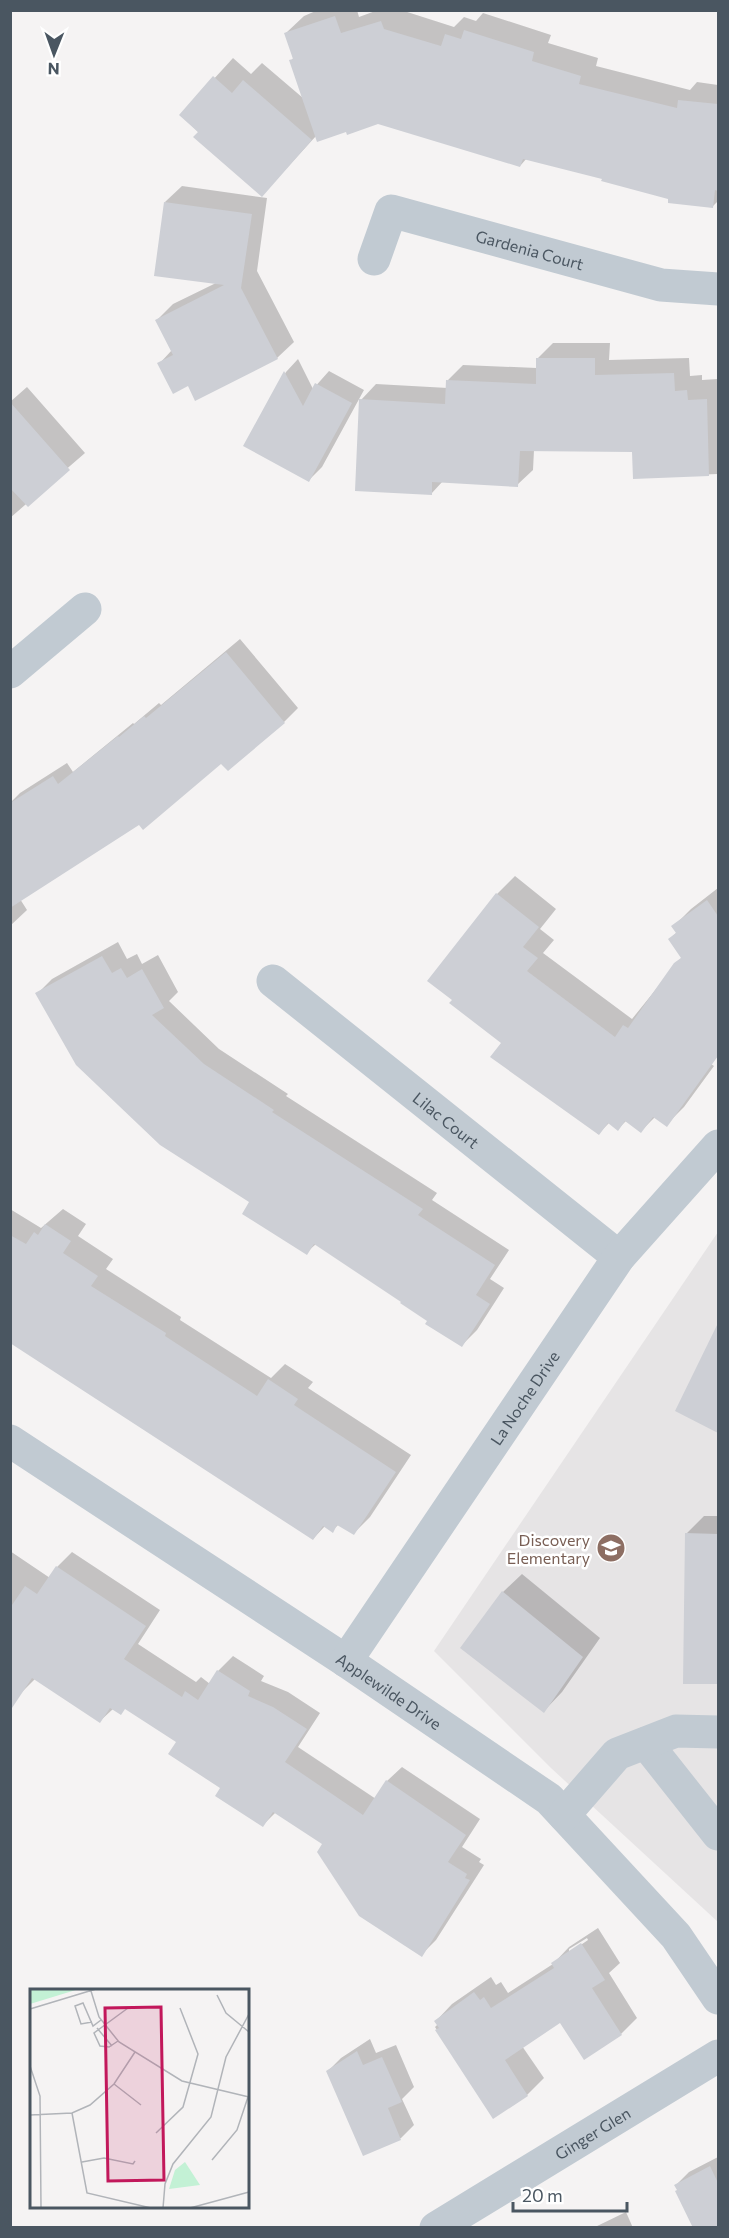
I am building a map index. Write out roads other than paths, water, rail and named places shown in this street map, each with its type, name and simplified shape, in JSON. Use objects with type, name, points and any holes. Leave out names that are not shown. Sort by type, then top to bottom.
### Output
[{"type":"street","name":"Gardenia Court","points":[[374,259],[391,211],[661,285],[718,289]]},
{"type":"street","points":[[10,672],[85,609]]},
{"type":"street","name":"Lilac Court","points":[[273,981],[619,1257]]},
{"type":"street","name":"La Noche Drive","points":[[346,1661],[619,1257],[718,1146]]},
{"type":"street","name":"Applewilde Drive","points":[[10,1441],[346,1661],[549,1799],[676,1936],[718,1998]]},
{"type":"street","points":[[564,1815],[617,1754],[676,1731],[718,1732]]},
{"type":"street","points":[[646,1743],[718,1834]]},
{"type":"street","name":"Ginger Glen","points":[[436,2228],[718,2056]]},
{"type":"place","name":"Discovery Elementary","points":[[611,1548]]}]
